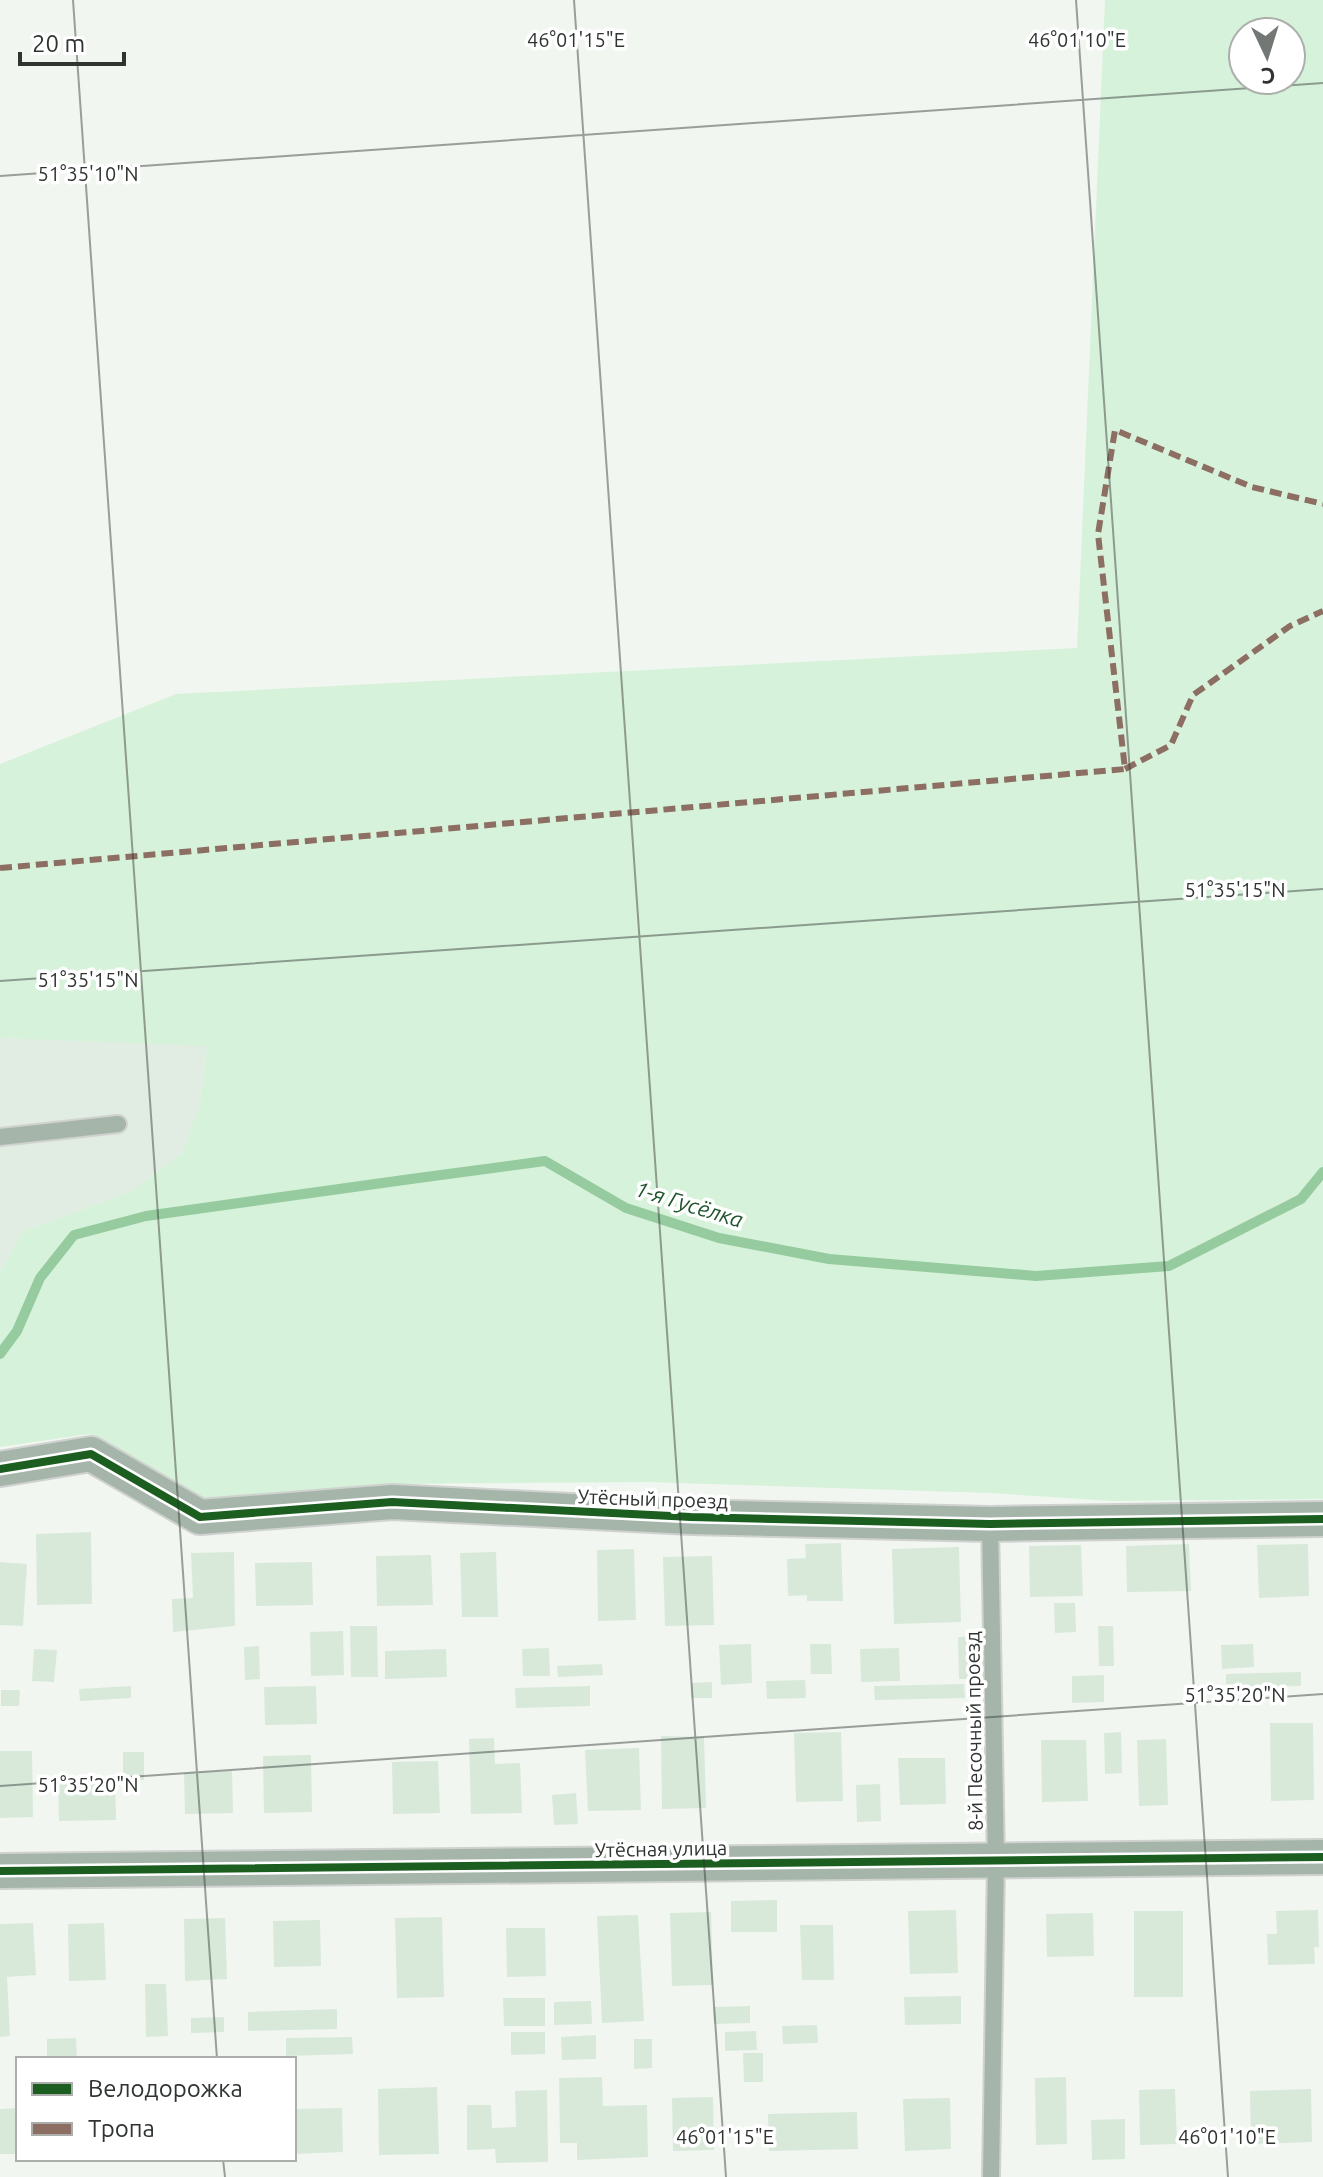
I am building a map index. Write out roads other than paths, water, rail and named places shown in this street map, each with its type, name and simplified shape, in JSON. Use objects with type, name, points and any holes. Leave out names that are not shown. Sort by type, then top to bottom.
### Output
[{"type":"street","name":"Утёсный проезд","points":[[0,1469],[91,1454],[200,1517],[392,1502],[691,1517],[990,1524],[1323,1519]]},
{"type":"street","name":"Утёсная улица","points":[[0,1871],[1323,1857]]},
{"type":"lane","points":[[0,1137],[118,1124]]},
{"type":"lane","name":"8-й Песочный проезд","points":[[990,1524],[996,1862],[991,2177]]},
{"type":"waterway","name":"1-я Гусёлка","points":[[0,1354],[17,1331],[40,1278],[74,1235],[146,1216],[411,1179],[545,1161],[626,1208],[719,1238],[829,1259],[1036,1276],[1169,1266],[1301,1199],[1323,1172]]}]
